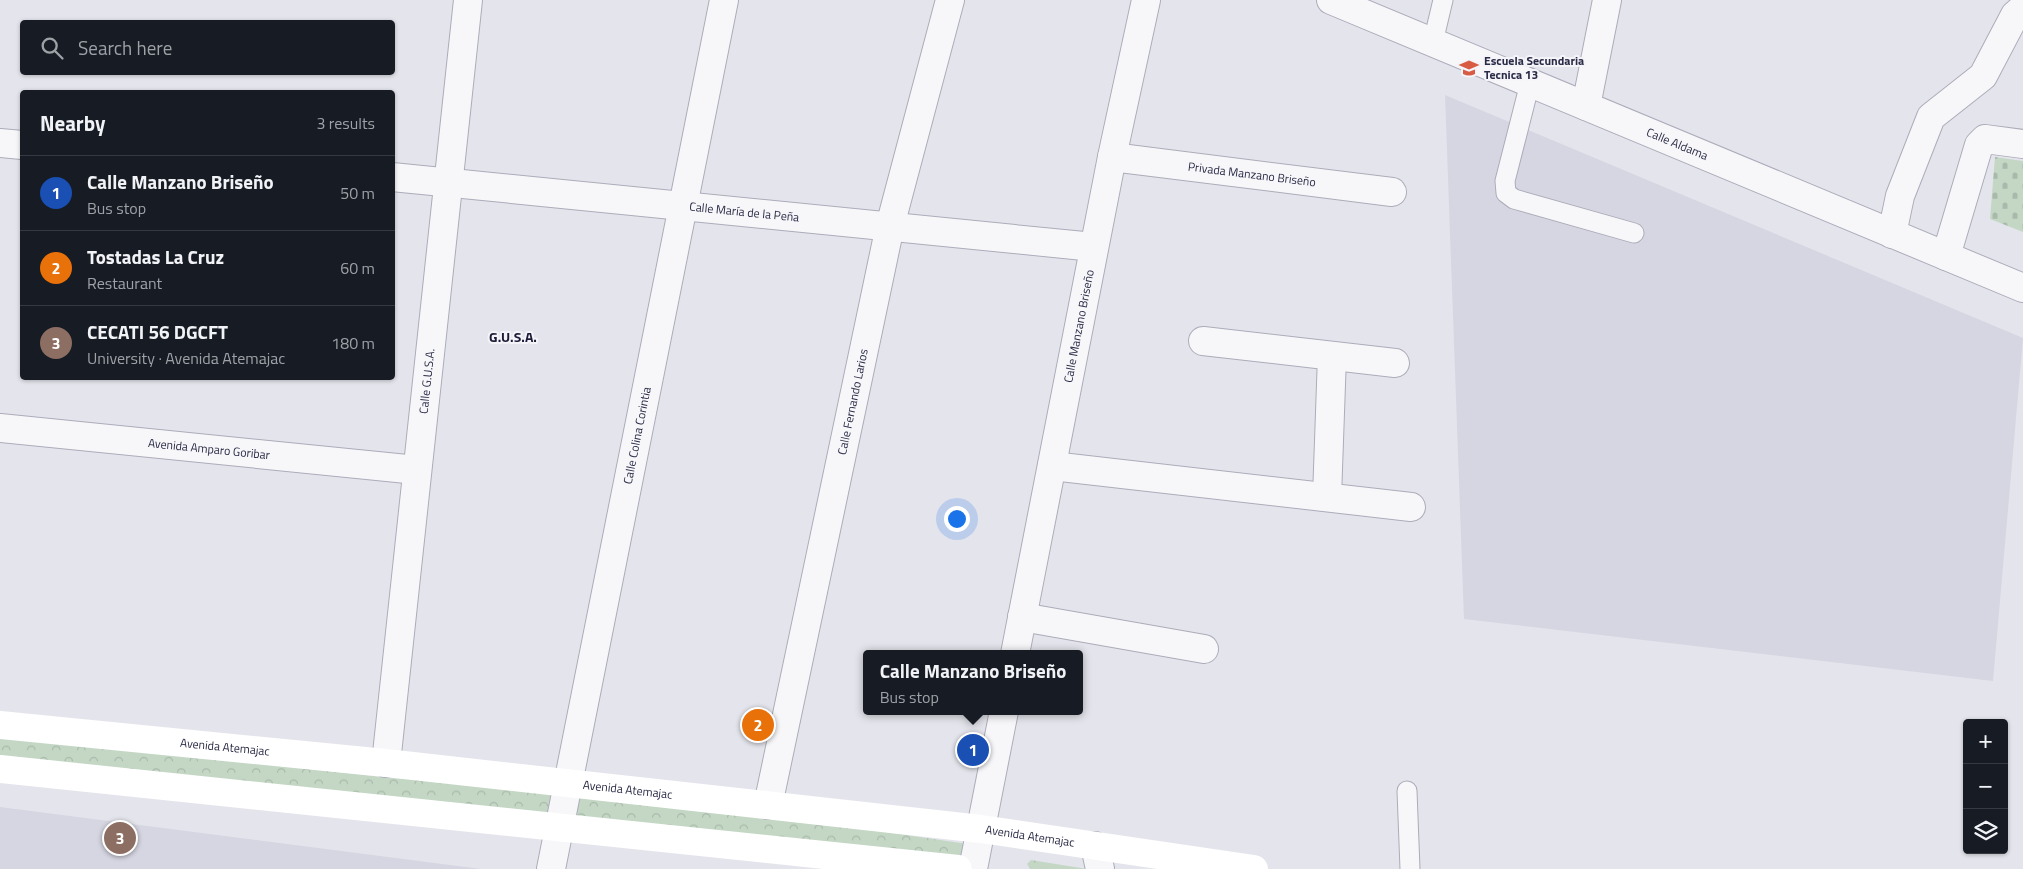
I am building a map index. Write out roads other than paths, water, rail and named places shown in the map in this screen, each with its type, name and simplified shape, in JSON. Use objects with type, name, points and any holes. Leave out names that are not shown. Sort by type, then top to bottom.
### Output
[{"type":"main road","name":"Avenida Atemajac","points":[[0,725],[386,763],[981,829],[1098,857],[1254,869]]},
{"type":"main road","points":[[0,769],[958,869]]},
{"type":"street","name":"Calle G.U.S.A.","points":[[386,763],[468,0]]},
{"type":"street","name":"Calle Colina Corintia","points":[[551,869],[724,0]]},
{"type":"street","name":"Calle Fernando Larios","points":[[768,805],[890,226],[950,0]]},
{"type":"street","name":"Calle Manzano Briseño","points":[[1016,650],[1112,157],[1146,0]]},
{"type":"street","name":"Calle Aldama","points":[[1331,0],[2023,288]]},
{"type":"street","points":[[1586,106],[1607,0]]},
{"type":"street","points":[[1892,234],[1900,196],[1931,117],[1983,76],[2015,15],[2023,8]]},
{"type":"street","points":[[1946,256],[1979,145],[1986,139],[2023,144]]},
{"type":"street","points":[[0,143],[20,145]]},
{"type":"street","name":"Privada Manzano Briseño","points":[[1112,157],[1392,192]]},
{"type":"street","name":"Calle María de la Peña","points":[[395,177],[1094,247]]},
{"type":"street","points":[[1203,341],[1395,363]]},
{"type":"street","points":[[1328,497],[1332,356]]},
{"type":"street","name":"Avenida Amparo Goribar","points":[[0,428],[417,470]]},
{"type":"street","points":[[1052,466],[1411,507]]},
{"type":"street","points":[[1022,617],[1204,648]]},
{"type":"street","points":[[973,869],[1003,715]]},
{"type":"lane","points":[[1433,42],[1443,0]]},
{"type":"lane","points":[[1530,83],[1505,181],[1506,193],[1514,199],[1634,233]]},
{"type":"lane","points":[[1407,791],[1410,869]]},
{"type":"place","name":"Escuela Secundaria Tecnica 13","points":[[1469,68]]},
{"type":"place","name":"Tostadas La Cruz","points":[[758,725]]},
{"type":"place","name":"Calle Manzano Briseño","points":[[973,750]]},
{"type":"place","name":"CECATI 56 DGCFT","points":[[120,838]]},
{"type":"district","name":"G.U.S.A.","points":[[513,337]]}]
